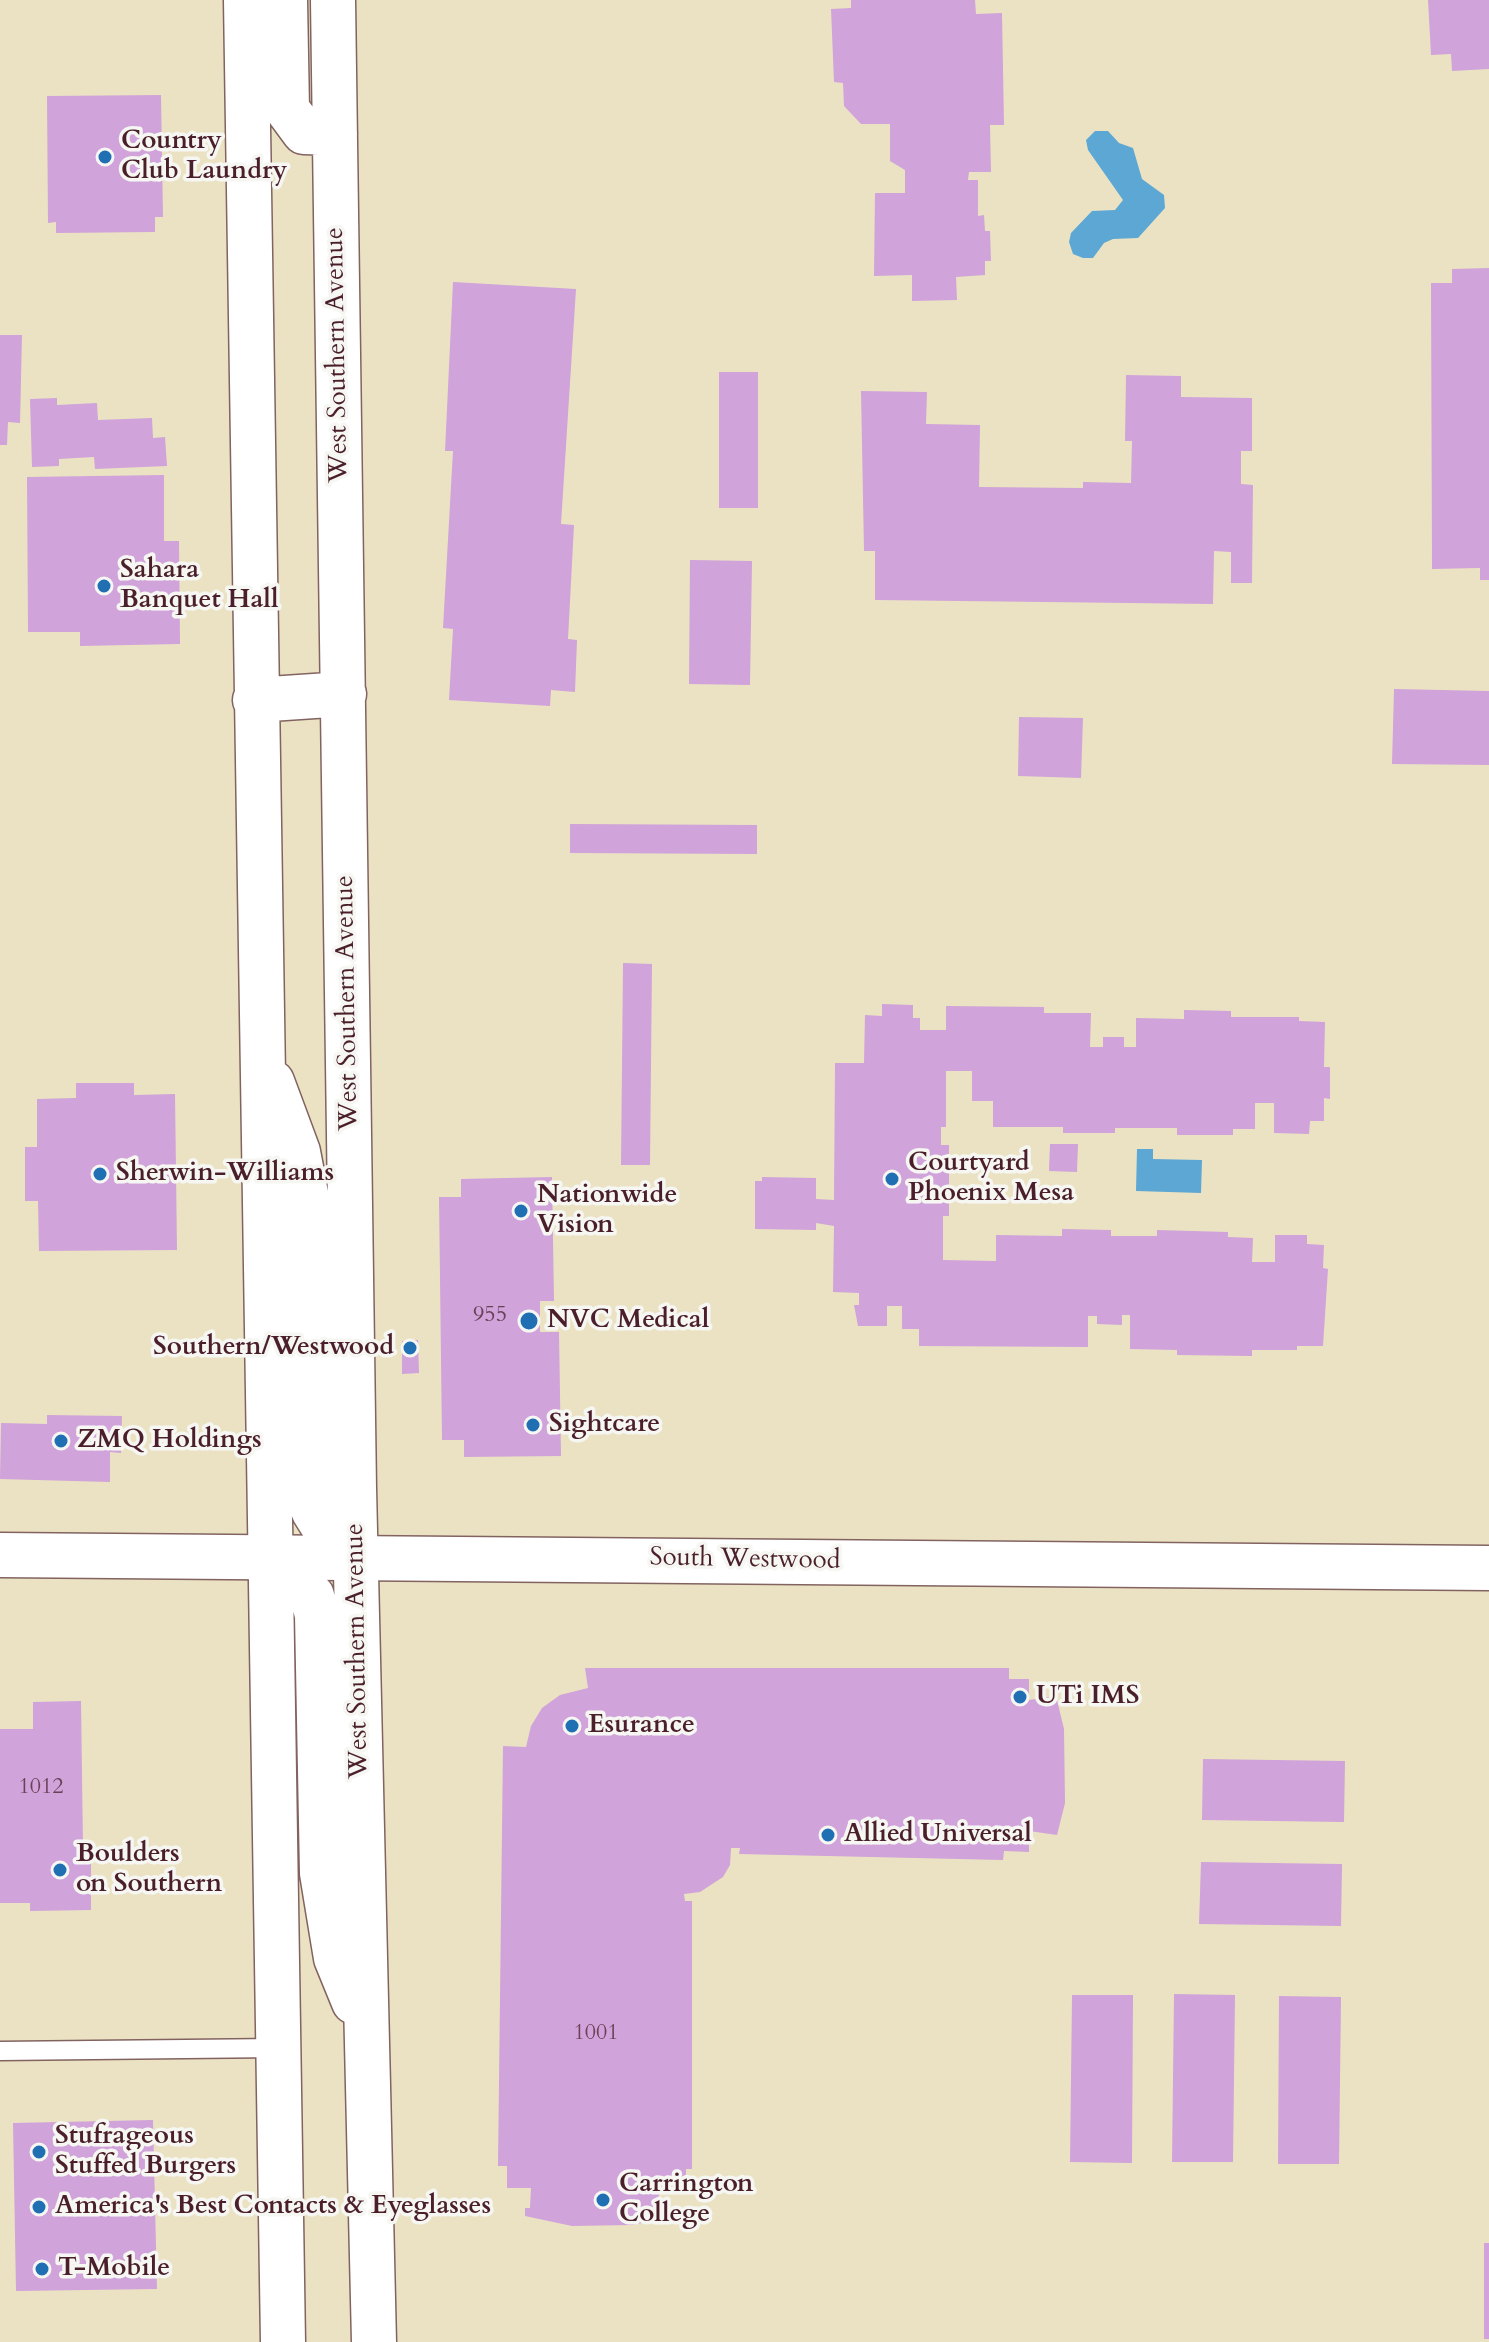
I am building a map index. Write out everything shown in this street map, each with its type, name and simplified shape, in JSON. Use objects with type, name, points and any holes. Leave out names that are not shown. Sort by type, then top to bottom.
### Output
[{"type":"main road","points":[[246,0],[283,2342]]},
{"type":"main road","points":[[285,0],[287,109],[304,132],[335,133]]},
{"type":"main road","name":"West Southern Avenue","points":[[333,0],[356,1556],[374,2342]]},
{"type":"main road","points":[[255,700],[344,694]]},
{"type":"main road","points":[[261,1053],[298,1152],[306,1194],[313,1510],[328,1534],[356,1556]]},
{"type":"main road","name":"South Westwood","points":[[0,1555],[1489,1568]]},
{"type":"main road","points":[[270,1556],[312,1596],[317,1615],[322,1873],[336,1958],[350,1996],[366,2021]]},
{"type":"main road","points":[[282,2265],[301,2342]]},
{"type":"lane","points":[[0,2051],[278,2048]]},
{"type":"water","points":[[1095,131],[1108,131],[1119,143],[1133,148],[1142,179],[1164,195],[1165,208],[1138,238],[1113,239],[1104,243],[1093,258],[1083,258],[1073,254],[1069,242],[1071,233],[1092,211],[1115,210],[1123,200],[1088,150],[1086,140]]},
{"type":"water","points":[[1137,1149],[1153,1149],[1153,1159],[1202,1160],[1201,1193],[1136,1191]]},
{"type":"building","points":[[851,0],[975,0],[976,14],[1002,13],[1004,125],[990,125],[991,172],[969,172],[968,180],[978,180],[978,216],[984,215],[985,231],[990,231],[991,261],[985,261],[985,275],[956,277],[957,300],[912,301],[912,275],[874,276],[875,193],[905,193],[905,170],[890,161],[890,124],[861,124],[844,106],[843,83],[834,82],[831,9],[851,8]]},
{"type":"building","points":[[1428,0],[1489,0],[1489,69],[1452,71],[1451,54],[1431,55]]},
{"type":"building","name":"Country Club Laundry","points":[[161,95],[163,217],[155,217],[155,232],[56,233],[56,222],[48,223],[47,96]]},
{"type":"building","points":[[1489,268],[1489,580],[1480,580],[1480,568],[1432,569],[1431,283],[1452,283],[1452,269]]},
{"type":"building","points":[[453,282],[576,289],[561,524],[574,525],[568,639],[577,640],[575,692],[551,690],[550,706],[449,700],[453,629],[443,628],[453,451],[445,451]]},
{"type":"building","points":[[0,335],[22,335],[20,423],[8,422],[7,445],[0,445]]},
{"type":"building","points":[[719,372],[758,372],[758,508],[719,508]]},
{"type":"building","points":[[1126,375],[1181,376],[1181,397],[1252,398],[1252,451],[1241,451],[1241,484],[1253,485],[1252,583],[1231,583],[1231,552],[1214,551],[1213,604],[875,600],[875,551],[864,551],[861,391],[927,392],[926,424],[980,425],[979,487],[1083,488],[1083,482],[1131,483],[1132,441],[1125,441]]},
{"type":"building","points":[[57,398],[57,405],[97,403],[98,420],[152,418],[153,438],[165,437],[167,466],[95,469],[94,457],[59,459],[59,466],[32,467],[30,399]]},
{"type":"building","name":"Sahara Banquet Hall","points":[[164,475],[164,541],[179,541],[180,644],[80,646],[80,632],[28,632],[27,477]]},
{"type":"building","points":[[690,560],[752,561],[750,685],[689,684]]},
{"type":"building","points":[[1394,689],[1489,691],[1489,765],[1392,764]]},
{"type":"building","points":[[1019,717],[1083,718],[1081,778],[1018,776]]},
{"type":"building","points":[[570,824],[757,825],[757,854],[570,853]]},
{"type":"building","points":[[623,963],[652,964],[650,1165],[621,1165]]},
{"type":"building","name":"Courtyard Phoenix Mesa","points":[[882,1004],[913,1005],[913,1018],[920,1018],[920,1030],[946,1030],[946,1006],[1044,1007],[1044,1013],[1091,1013],[1090,1047],[1103,1047],[1103,1037],[1124,1037],[1124,1047],[1136,1047],[1136,1018],[1184,1019],[1184,1010],[1231,1011],[1231,1017],[1299,1017],[1299,1021],[1325,1022],[1324,1067],[1330,1067],[1330,1099],[1324,1098],[1324,1121],[1310,1121],[1309,1134],[1274,1133],[1274,1103],[1255,1103],[1255,1129],[1233,1129],[1233,1135],[1177,1135],[1177,1128],[1115,1128],[1115,1133],[1063,1133],[1063,1127],[993,1127],[993,1101],[972,1101],[972,1071],[946,1071],[946,1127],[941,1127],[941,1145],[949,1145],[949,1216],[943,1216],[943,1260],[996,1261],[996,1235],[1062,1236],[1062,1229],[1111,1230],[1111,1236],[1157,1236],[1157,1230],[1228,1232],[1228,1237],[1253,1238],[1252,1262],[1275,1262],[1275,1235],[1307,1235],[1307,1244],[1324,1245],[1323,1268],[1328,1269],[1323,1346],[1297,1346],[1297,1350],[1252,1350],[1252,1356],[1177,1355],[1177,1350],[1130,1349],[1130,1315],[1122,1315],[1122,1325],[1097,1324],[1097,1316],[1088,1316],[1088,1347],[919,1346],[919,1329],[902,1329],[902,1306],[887,1306],[887,1326],[858,1326],[854,1305],[859,1305],[859,1293],[833,1292],[834,1226],[816,1223],[816,1230],[755,1229],[755,1181],[762,1181],[762,1177],[816,1178],[816,1199],[834,1200],[835,1063],[864,1063],[865,1015],[882,1016]]},
{"type":"building","name":"Sherwin-Williams","points":[[76,1083],[134,1083],[134,1095],[175,1094],[177,1250],[39,1251],[38,1201],[25,1201],[25,1147],[37,1147],[37,1099],[76,1098]]},
{"type":"building","points":[[1050,1144],[1078,1144],[1077,1172],[1049,1171]]},
{"type":"building","points":[[552,1177],[554,1301],[540,1301],[540,1332],[559,1332],[561,1456],[464,1457],[464,1440],[442,1440],[439,1197],[461,1197],[461,1179]]},
{"type":"building","points":[[418,1340],[419,1373],[402,1374],[402,1341]]},
{"type":"building","name":"ZMQ Holdings","points":[[47,1415],[122,1416],[121,1453],[110,1452],[110,1482],[0,1479],[1,1423],[47,1424]]},
{"type":"building","points":[[585,1668],[1009,1668],[1009,1679],[1029,1679],[1029,1700],[1056,1696],[1064,1729],[1065,1803],[1057,1835],[1029,1831],[1029,1852],[1004,1851],[1003,1860],[739,1854],[740,1848],[731,1848],[730,1865],[723,1877],[700,1892],[684,1894],[685,1901],[692,1901],[692,2169],[686,2169],[686,2191],[659,2191],[659,2212],[664,2212],[664,2218],[633,2225],[572,2226],[525,2216],[525,2208],[530,2208],[531,2188],[507,2188],[507,2166],[498,2166],[503,1746],[526,1747],[531,1726],[542,1708],[560,1695],[588,1688]]},
{"type":"building","points":[[81,1701],[83,1848],[91,1847],[91,1910],[30,1911],[30,1903],[0,1903],[0,1729],[33,1729],[33,1702]]},
{"type":"building","points":[[1203,1759],[1345,1761],[1344,1822],[1202,1820]]},
{"type":"building","points":[[1201,1862],[1342,1864],[1341,1926],[1199,1924]]},
{"type":"building","points":[[1174,1994],[1235,1995],[1233,2162],[1172,2162]]},
{"type":"building","points":[[1072,1995],[1133,1995],[1132,2163],[1070,2162]]},
{"type":"building","points":[[1279,1996],[1341,1997],[1339,2164],[1278,2164]]},
{"type":"building","points":[[153,2120],[157,2289],[16,2291],[13,2123]]},
{"type":"building","points":[[1484,2243],[1489,2243],[1489,2339],[1484,2339]]},
{"type":"place","name":"Country Club Laundry","points":[[105,157]]},
{"type":"place","name":"Sahara Banquet Hall","points":[[104,586]]},
{"type":"place","name":"Sherwin-Williams","points":[[100,1174]]},
{"type":"place","name":"Courtyard Phoenix Mesa","points":[[892,1179]]},
{"type":"place","name":"Nationwide Vision","points":[[521,1211]]},
{"type":"place","name":"NVC Medical","points":[[529,1321]]},
{"type":"place","name":"Southern/Westwood","points":[[410,1348]]},
{"type":"place","name":"Sightcare","points":[[533,1425]]},
{"type":"place","name":"ZMQ Holdings","points":[[61,1441]]},
{"type":"place","name":"UTi IMS","points":[[1020,1697]]},
{"type":"place","name":"Esurance","points":[[572,1726]]},
{"type":"place","name":"Allied Universal","points":[[828,1835]]},
{"type":"place","name":"Boulders on Southern","points":[[60,1870]]},
{"type":"place","name":"Stufrageous Stuffed Burgers","points":[[39,2152]]},
{"type":"place","name":"Carrington College","points":[[603,2200]]},
{"type":"place","name":"America's Best Contacts & Eyeglasses","points":[[39,2207]]},
{"type":"place","name":"T-Mobile","points":[[42,2269]]}]
